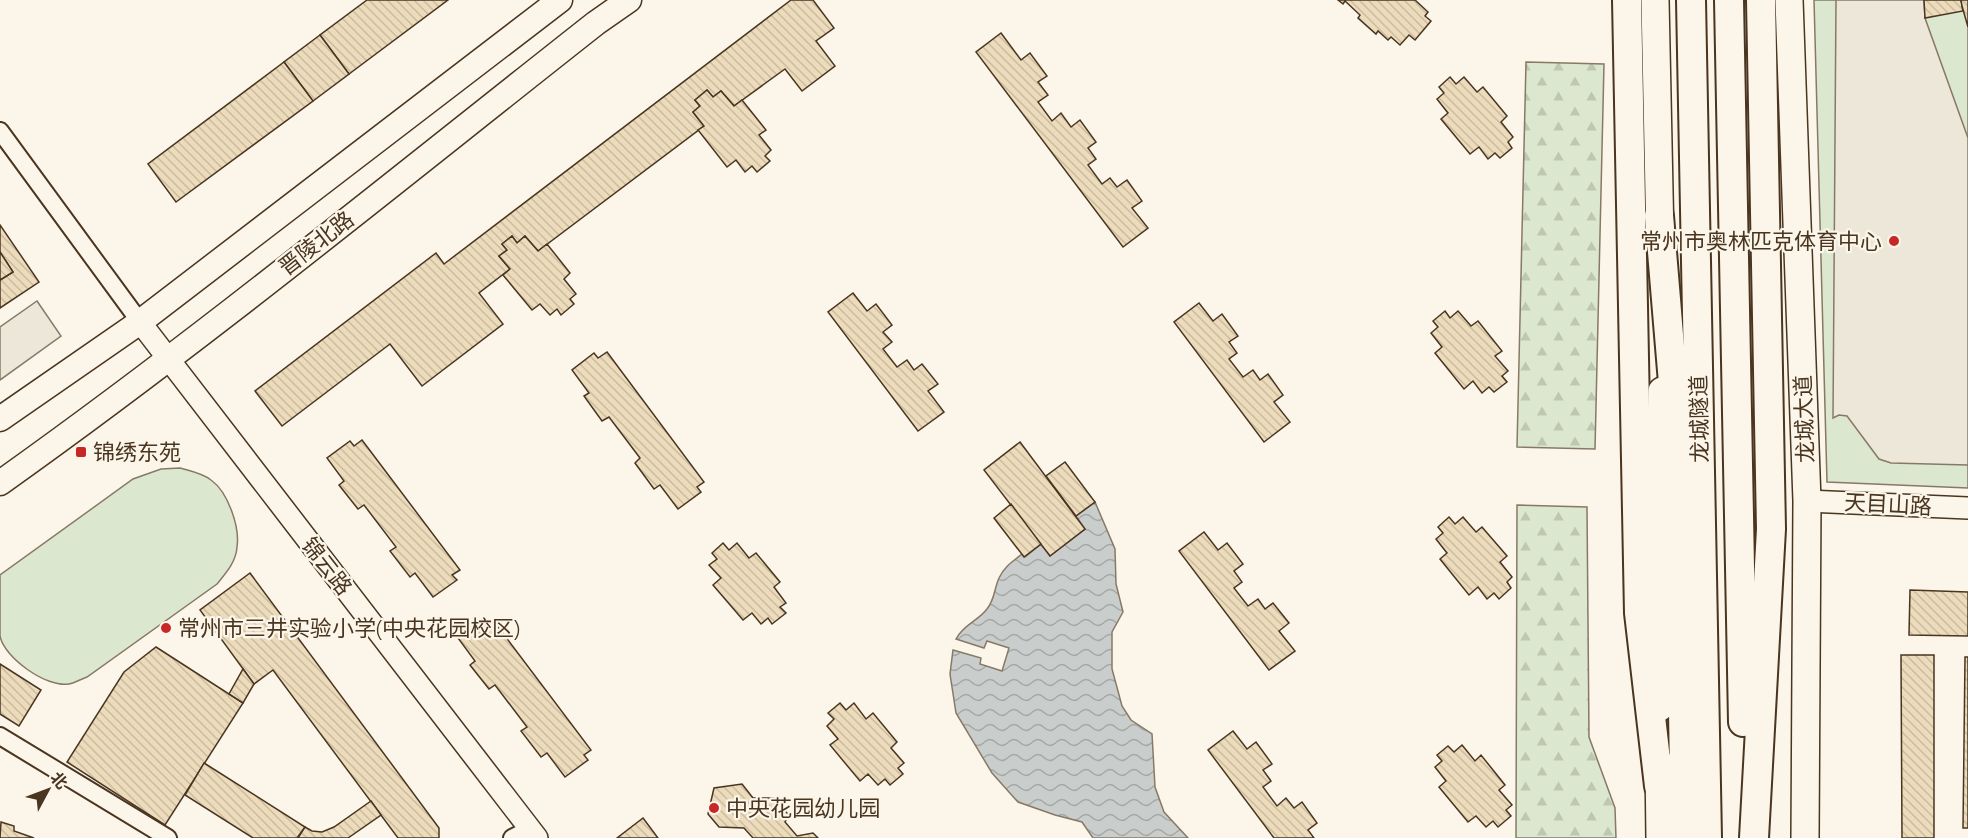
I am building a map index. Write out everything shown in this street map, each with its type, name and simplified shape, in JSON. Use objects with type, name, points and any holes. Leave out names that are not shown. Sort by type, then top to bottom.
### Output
[{"type":"highway","points":[[1627,0],[1640,613],[1659,786]]},
{"type":"highway","name":"龙城隧道","points":[[1691,0],[1707,838]]},
{"type":"highway","name":"龙城隧道","points":[[1729,0],[1745,838]]},
{"type":"highway","points":[[1754,838],[1771,529],[1761,0]]},
{"type":"highway","points":[[1659,216],[1679,454],[1685,838]]},
{"type":"main road","name":"晋陵北路","points":[[0,419],[140,322],[560,0]]},
{"type":"main road","name":"晋陵北路","points":[[0,483],[168,359],[586,31],[629,0]]},
{"type":"main road","points":[[1655,0],[1663,451],[1660,838]]},
{"type":"main road","name":"龙城大道","points":[[1789,0],[1807,501],[1805,838]]},
{"type":"street","points":[[0,132],[140,322]]},
{"type":"street","name":"锦云路","points":[[140,322],[527,835]]},
{"type":"street","name":"天目山路","points":[[1807,501],[1968,508]]},
{"type":"street","points":[[0,736],[168,838]]},
{"type":"green space","name":"常州市奥林匹克体育中心","points":[[1814,0],[1968,0],[1968,488],[1827,482]]},
{"type":"green space","points":[[1526,62],[1604,64],[1595,449],[1517,447]]},
{"type":"green space","points":[[180,468],[211,480],[223,493],[237,530],[235,558],[230,567],[217,584],[87,677],[74,683],[60,684],[28,670],[9,653],[0,636],[0,575],[133,479],[161,469]]},
{"type":"green space","points":[[1517,505],[1587,507],[1589,737],[1615,808],[1616,838],[1516,838]]},
{"type":"shaded area","name":"常州市奥林匹克体育中心","points":[[1836,0],[1924,0],[1925,18],[1968,138],[1968,465],[1891,463],[1879,459],[1847,416],[1839,415],[1833,418]]},
{"type":"shaded area","points":[[37,301],[61,336],[0,380],[0,327]]},
{"type":"water","points":[[1095,502],[1115,549],[1116,584],[1123,612],[1112,632],[1112,669],[1122,706],[1131,720],[1152,734],[1155,787],[1164,812],[1188,838],[1093,838],[1082,822],[1018,802],[992,773],[956,713],[950,674],[953,650],[981,658],[980,664],[1002,671],[1009,648],[987,641],[984,648],[956,639],[959,634],[987,609],[999,578],[1009,564],[1022,554],[1025,557],[1041,544],[1050,556],[1085,529],[1076,516]]},
{"type":"building","points":[[367,0],[448,0],[349,74],[320,35]]},
{"type":"building","points":[[791,0],[813,0],[834,28],[816,41],[835,66],[802,91],[785,69],[734,106],[721,91],[713,97],[707,90],[695,100],[700,106],[693,112],[704,126],[538,251],[525,236],[517,243],[512,236],[502,244],[507,250],[499,256],[510,269],[479,293],[503,324],[422,386],[390,344],[282,426],[255,391],[436,253],[444,264]]},
{"type":"building","points":[[1338,0],[1415,0],[1428,12],[1425,16],[1431,21],[1415,40],[1409,35],[1400,45],[1391,37],[1388,40],[1378,31],[1376,34],[1358,18],[1360,15],[1345,1],[1343,4]]},
{"type":"building","points":[[1924,0],[1961,0],[1963,11],[1925,18]]},
{"type":"building","points":[[1961,0],[1968,0],[1968,27],[1962,6]]},
{"type":"building","points":[[1001,33],[1021,60],[1030,53],[1047,76],[1038,82],[1048,95],[1038,102],[1052,121],[1061,113],[1071,127],[1080,120],[1096,142],[1088,148],[1096,159],[1088,165],[1102,184],[1110,178],[1117,187],[1127,180],[1142,201],[1132,208],[1148,228],[1123,247],[976,52]]},
{"type":"building","points":[[320,35],[349,74],[313,101],[284,62]]},
{"type":"building","points":[[284,62],[313,101],[176,202],[148,164]]},
{"type":"building","points":[[1450,77],[1456,84],[1464,77],[1477,92],[1483,87],[1507,116],[1501,122],[1513,137],[1508,142],[1512,148],[1500,158],[1495,153],[1488,159],[1479,147],[1470,154],[1441,119],[1448,113],[1437,99],[1444,93],[1439,87]]},
{"type":"building","points":[[707,90],[713,97],[721,91],[734,106],[742,100],[766,130],[759,135],[771,150],[765,156],[770,161],[757,172],[752,166],[745,172],[736,160],[727,167],[698,130],[704,126],[693,112],[700,106],[695,100]]},
{"type":"building","points":[[0,225],[39,282],[0,308],[0,280],[13,272],[0,252]]},
{"type":"building","points":[[512,236],[517,243],[525,236],[538,251],[547,244],[570,273],[564,279],[576,294],[570,299],[574,304],[561,315],[557,309],[550,315],[540,304],[532,310],[503,275],[510,269],[499,256],[507,250],[502,244]]},
{"type":"building","points":[[0,252],[13,272],[0,280]]},
{"type":"building","points":[[853,293],[867,311],[876,304],[892,325],[883,332],[892,342],[883,349],[897,367],[907,360],[914,370],[922,364],[938,384],[928,391],[944,412],[918,431],[828,312]]},
{"type":"building","points":[[1199,303],[1213,321],[1222,314],[1238,336],[1229,342],[1237,353],[1229,359],[1243,377],[1253,370],[1260,380],[1268,374],[1283,395],[1274,402],[1290,422],[1264,442],[1174,322]]},
{"type":"building","points":[[1445,311],[1450,318],[1458,311],[1471,326],[1478,321],[1502,351],[1495,356],[1508,371],[1502,376],[1507,382],[1494,392],[1489,387],[1482,393],[1473,381],[1464,389],[1435,353],[1442,347],[1431,333],[1438,327],[1433,321]]},
{"type":"building","points":[[607,352],[704,482],[697,487],[701,492],[678,509],[660,485],[654,489],[635,463],[640,458],[609,417],[602,421],[584,396],[589,393],[572,370],[594,353],[598,358]]},
{"type":"building","points":[[362,440],[460,570],[452,575],[457,580],[433,597],[415,573],[410,577],[390,551],[396,547],[364,505],[358,509],[339,485],[344,481],[327,458],[350,441],[354,446]]},
{"type":"building","points":[[1020,442],[1085,529],[1050,556],[984,470]]},
{"type":"building","points":[[1065,462],[1095,502],[1076,516],[1046,476]]},
{"type":"building","points":[[1011,504],[1041,544],[1024,557],[994,518]]},
{"type":"building","points":[[1449,517],[1455,524],[1463,517],[1476,532],[1482,527],[1507,556],[1500,562],[1512,577],[1507,582],[1511,588],[1499,599],[1494,593],[1487,599],[1478,587],[1469,595],[1440,559],[1447,553],[1436,539],[1443,533],[1438,527]]},
{"type":"building","points":[[1204,532],[1218,550],[1227,543],[1243,564],[1234,571],[1242,582],[1234,588],[1248,606],[1258,599],[1265,609],[1273,603],[1289,623],[1279,631],[1295,651],[1269,670],[1179,551]]},
{"type":"building","points":[[723,543],[729,550],[737,543],[749,558],[756,553],[780,582],[774,587],[786,603],[780,607],[786,613],[772,624],[768,618],[761,624],[752,613],[743,620],[713,585],[721,578],[709,565],[717,559],[712,553]]},
{"type":"building","points":[[250,573],[439,828],[439,838],[398,838],[273,670],[254,684],[200,610]]},
{"type":"building","points":[[1910,590],[1968,592],[1968,636],[1909,635]]},
{"type":"building","points":[[493,620],[591,750],[584,755],[588,760],[565,777],[547,753],[541,757],[521,731],[527,727],[495,685],[489,689],[470,665],[475,661],[458,638],[481,621],[485,626]]},
{"type":"building","points":[[156,647],[243,703],[165,825],[67,762],[124,672]]},
{"type":"building","points":[[1901,655],[1934,655],[1934,838],[1902,838]]},
{"type":"building","points":[[1965,657],[1968,657],[1968,828],[1963,828]]},
{"type":"building","points":[[0,664],[41,690],[19,726],[0,714]]},
{"type":"building","points":[[243,669],[254,684],[243,703],[229,694]]},
{"type":"building","points":[[840,703],[846,710],[854,703],[866,719],[873,713],[897,742],[891,748],[904,763],[898,768],[903,774],[890,785],[885,779],[878,785],[868,774],[860,781],[830,745],[838,739],[827,726],[834,719],[828,713]]},
{"type":"building","points":[[1233,731],[1247,749],[1256,742],[1272,764],[1263,770],[1271,781],[1263,787],[1277,806],[1286,798],[1294,808],[1302,802],[1317,823],[1308,830],[1314,838],[1274,838],[1208,750]]},
{"type":"building","points":[[1462,745],[1475,761],[1481,755],[1505,785],[1499,790],[1512,805],[1506,810],[1511,816],[1498,827],[1493,821],[1486,827],[1476,816],[1468,822],[1439,787],[1446,781],[1435,767],[1442,761],[1437,755],[1448,746],[1454,752]]},
{"type":"building","points":[[204,763],[305,827],[297,838],[253,838],[185,795]]},
{"type":"building","points":[[742,784],[753,798],[774,798],[789,815],[785,822],[797,836],[813,833],[818,838],[753,838],[744,828],[719,827],[708,814],[714,788]]},
{"type":"building","points":[[371,801],[381,815],[348,838],[298,838],[305,827],[312,831],[322,832],[334,827]]},
{"type":"building","points":[[643,818],[658,838],[617,838]]},
{"type":"building","points":[[1,822],[14,826],[14,831],[34,838],[0,838]]},
{"type":"place","name":"常州市奥林匹克体育中心","points":[[1894,241]]},
{"type":"place","name":"锦绣东苑","points":[[81,452]]},
{"type":"place","name":"常州市三井实验小学(中央花园校区)","points":[[166,628]]},
{"type":"place","name":"中央花园幼儿园","points":[[714,808]]}]
